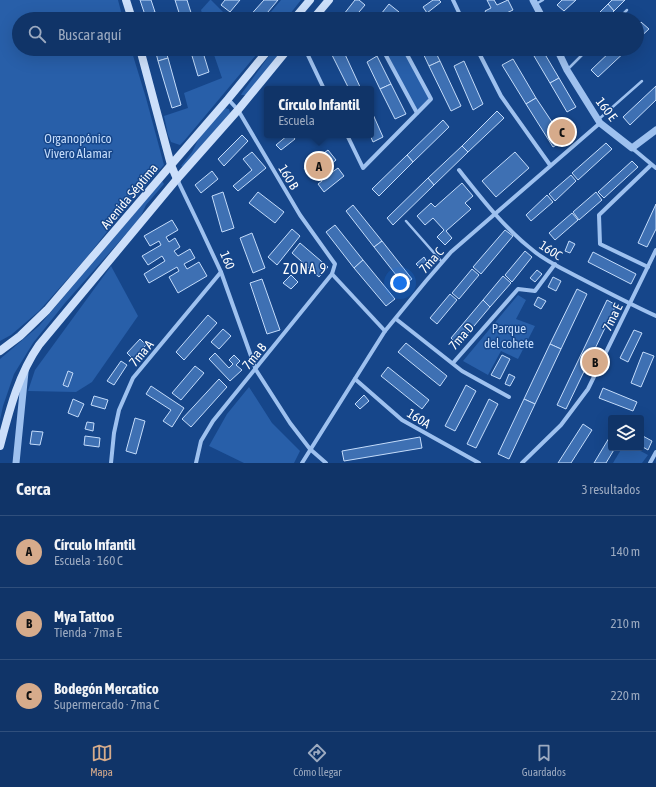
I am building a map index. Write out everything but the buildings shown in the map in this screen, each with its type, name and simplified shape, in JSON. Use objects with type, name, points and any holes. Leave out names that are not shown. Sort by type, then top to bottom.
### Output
[{"type":"main road","points":[[126,0],[130,12]]},
{"type":"main road","points":[[300,12],[310,0]]},
{"type":"main road","points":[[319,12],[329,0]]},
{"type":"main road","name":"160","points":[[142,56],[170,165],[177,179]]},
{"type":"main road","name":"Avenida Séptima","points":[[0,351],[20,336],[47,310],[263,56]]},
{"type":"main road","name":"Avenida Séptima","points":[[0,446],[10,408],[25,370],[46,337],[142,220],[238,110],[282,56]]},
{"type":"street","points":[[453,0],[459,12]]},
{"type":"street","points":[[534,2],[539,12]]},
{"type":"street","points":[[308,56],[323,86]]},
{"type":"street","points":[[386,56],[417,113]]},
{"type":"street","points":[[348,138],[363,168],[431,99],[408,56]]},
{"type":"street","points":[[481,56],[501,96],[550,166]]},
{"type":"street","name":"160 E","points":[[560,56],[599,122],[656,168]]},
{"type":"street","name":"160 B","points":[[228,99],[238,110],[300,215],[335,264]]},
{"type":"street","name":"7ma C","points":[[302,463],[385,331],[442,262],[451,252],[599,122]]},
{"type":"street","points":[[632,148],[656,130]]},
{"type":"street","points":[[648,267],[600,244],[599,215],[651,165]]},
{"type":"street","name":"160C","points":[[459,170],[494,214],[534,251],[555,264],[630,304],[656,316]]},
{"type":"street","name":"160","points":[[177,179],[221,272],[256,370],[290,423],[310,449],[326,463]]},
{"type":"street","name":"7ma E","points":[[522,463],[561,425],[588,389],[656,250]]},
{"type":"street","name":"7ma B","points":[[196,463],[201,441],[213,421],[256,370],[332,274],[335,264]]},
{"type":"street","name":"7ma D","points":[[453,363],[518,289],[535,291],[555,264]]},
{"type":"street","name":"7ma A","points":[[111,463],[114,433],[119,410],[133,378],[221,272]]},
{"type":"street","points":[[332,274],[385,331]]},
{"type":"street","points":[[396,318],[462,370],[509,397]]},
{"type":"street","name":"Avenida Séptima","points":[[16,463],[25,370]]},
{"type":"street","name":"160A","points":[[355,379],[402,420],[479,463]]},
{"type":"street","points":[[650,463],[656,452]]},
{"type":"lane","points":[[534,2],[543,0]]},
{"type":"lane","points":[[567,70],[581,56]]},
{"type":"lane","points":[[599,122],[642,81]]},
{"type":"lane","points":[[406,222],[442,262]]},
{"type":"green space","name":"Organopónico Vivero Alamar","points":[[0,0],[118,0],[121,12],[12,12],[12,56],[133,56],[164,165],[121,214],[87,257],[39,311],[11,335],[0,341]]},
{"type":"green space","points":[[211,0],[223,12],[202,12],[201,10]]},
{"type":"green space","points":[[281,0],[301,0],[292,12],[271,12]]},
{"type":"green space","points":[[214,56],[255,56],[184,141],[180,145],[171,142],[164,116],[188,108],[184,93],[222,78]]},
{"type":"green space","points":[[269,56],[278,56],[246,95],[241,95]]},
{"type":"green space","points":[[388,56],[408,56],[431,99],[417,113]]},
{"type":"green space","points":[[224,108],[229,109],[230,113],[183,167],[181,166],[192,152],[199,138]]},
{"type":"green space","points":[[162,181],[164,184],[146,205],[140,218],[65,303],[33,343],[14,374],[3,406],[0,420],[0,359],[39,326]]},
{"type":"green space","points":[[111,266],[138,316],[92,382],[76,392],[28,391],[35,370]]},
{"type":"green space","name":"Parque del cohete","points":[[518,295],[526,300],[516,319],[535,326],[518,359],[501,351],[488,375],[463,361]]},
{"type":"green space","points":[[249,387],[272,423],[300,451],[294,463],[244,463],[209,446],[227,414]]},
{"type":"green space","points":[[620,451],[641,451],[648,455],[642,463],[613,463]]},
{"type":"place","name":"Bodegón Mercatico","points":[[562,132]]},
{"type":"place","name":"Círculo Infantil","points":[[319,166]]},
{"type":"place","name":"Mya Tattoo","points":[[595,362]]},
{"type":"district","name":"ZONA 9","points":[[305,269]]}]
